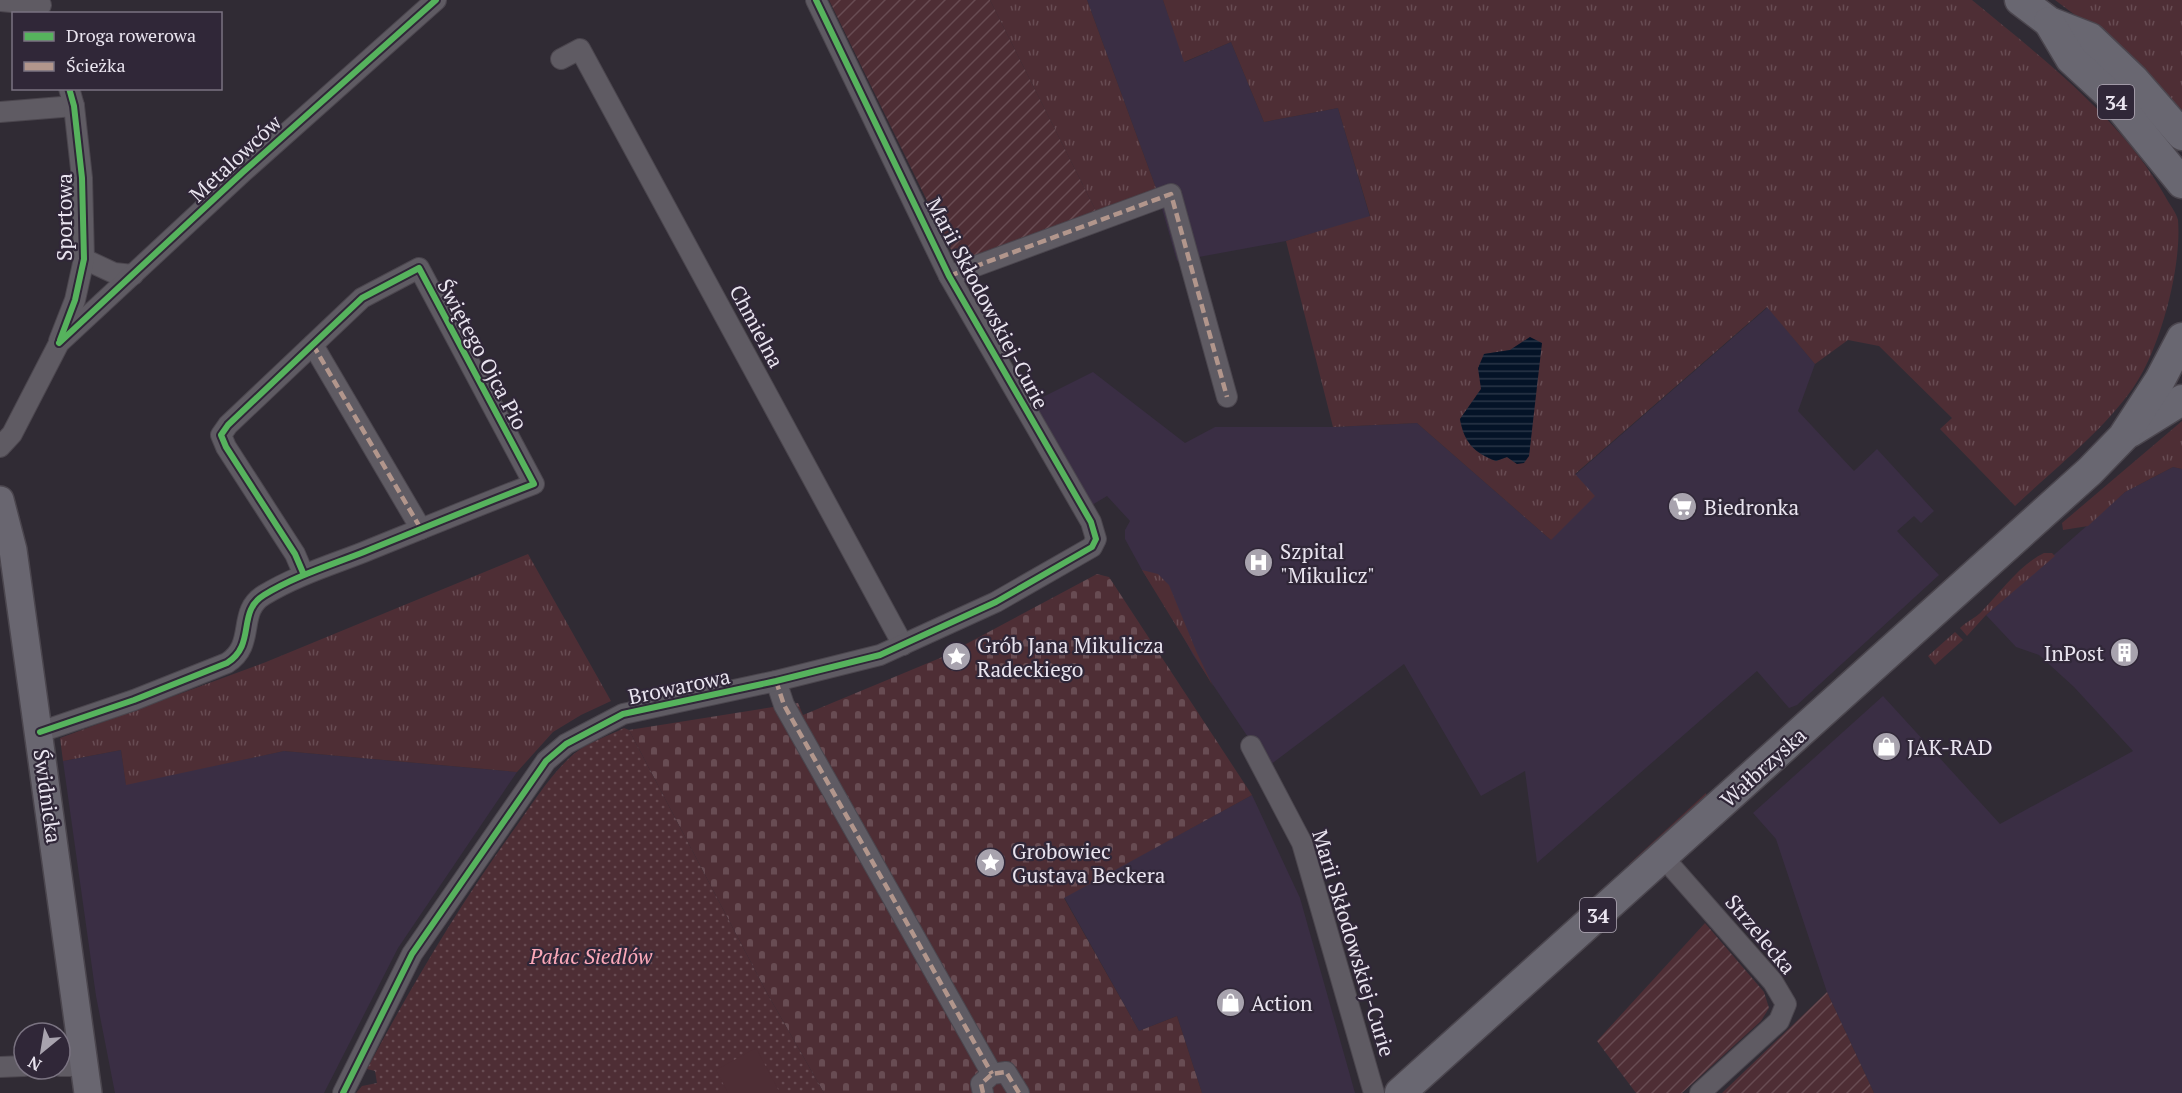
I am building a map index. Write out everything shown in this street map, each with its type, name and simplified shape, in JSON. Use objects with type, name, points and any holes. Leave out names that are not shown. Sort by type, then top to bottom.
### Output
[{"type":"main road","name":"34","points":[[2020,0],[2049,22],[2090,38],[2134,80],[2182,135]]},
{"type":"main road","name":"34","points":[[2049,22],[2071,59],[2112,97],[2182,183]]},
{"type":"main road","name":"Wałbrzyska","points":[[1400,1093],[2066,494],[2123,437],[2160,380],[2182,338]]},
{"type":"main road","name":"Wałbrzyska","points":[[2123,437],[2182,400]]},
{"type":"street","name":"Marii Skłodowskiej-Curie","points":[[816,0],[949,276],[1091,522],[1096,539],[1092,548],[1086,553]]},
{"type":"street","points":[[0,1],[42,6]]},
{"type":"street","name":"Metalowców","points":[[0,447],[12,434],[58,343],[424,4]]},
{"type":"street","name":"Chmielna","points":[[561,59],[580,49],[903,645]]},
{"type":"street","name":"Sportowa","points":[[0,112],[72,97],[82,178],[84,259],[75,300],[58,343]]},
{"type":"street","name":"Marii Skłodowskiej-Curie","points":[[949,276],[1171,194],[1227,397]]},
{"type":"street","points":[[84,259],[114,273],[133,275]]},
{"type":"street","name":"Świętego Ojca Pio","points":[[39,732],[142,697],[227,663],[236,657],[243,647],[247,636],[247,617],[254,604],[262,596],[304,575],[534,484],[418,268],[362,298],[228,425],[221,435],[226,447],[295,554],[304,575]]},
{"type":"street","points":[[313,345],[421,529]]},
{"type":"street","name":"Świdnicka","points":[[0,500],[13,550],[39,732],[68,1021]]},
{"type":"street","name":"Browarowa","points":[[343,1093],[412,954],[546,761],[566,744],[623,714],[776,681],[880,655],[996,602],[1086,553]]},
{"type":"street","points":[[776,681],[784,705],[992,1074]]},
{"type":"street","name":"Marii Skłodowskiej-Curie","points":[[1251,746],[1302,843],[1374,1093]]},
{"type":"street","name":"Strzelecka","points":[[1663,857],[1773,982],[1786,1004],[1779,1021],[1700,1093]]},
{"type":"street","name":"Świdnicka","points":[[72,1066],[88,1093]]},
{"type":"street","points":[[983,1093],[981,1084],[992,1074],[1006,1071],[1018,1093]]},
{"type":"shaded area","points":[[1087,0],[1163,0],[1185,62],[1231,42],[1264,122],[1338,108],[1370,217],[1286,241],[1177,261],[1157,191]]},
{"type":"shaded area","points":[[1768,307],[1815,364],[1798,411],[1854,471],[1877,449],[1934,511],[1921,523],[1914,516],[1897,531],[1939,575],[1797,705],[1789,708],[1757,671],[1537,863],[1525,771],[1481,796],[1404,664],[1270,765],[1266,764],[1193,655],[1175,621],[1142,570],[1125,539],[1125,530],[1130,521],[1107,496],[1092,505],[1033,402],[1093,372],[1185,443],[1215,427],[1333,427],[1417,423],[1551,540],[1575,475]]},
{"type":"shaded area","points":[[2173,467],[2182,469],[2182,1093],[1874,1093],[1827,992],[1776,839],[1753,813],[1883,696],[2000,824],[2133,751],[2074,687],[2039,655],[2016,647],[1986,615],[2125,492]]},
{"type":"shaded area","points":[[121,750],[126,784],[284,751],[517,772],[398,948],[324,1093],[115,1093],[96,996],[63,761]]},
{"type":"shaded area","points":[[1252,795],[1300,898],[1355,1093],[1202,1093],[1177,1016],[1139,1031],[1064,897]]},
{"type":"green space","points":[[829,0],[990,0],[1097,213],[958,264]]},
{"type":"green space","points":[[990,0],[1087,0],[1157,191],[1097,213]]},
{"type":"green space","points":[[1163,0],[1972,0],[2078,90],[2127,141],[2147,168],[2178,220],[2173,284],[2152,352],[2133,388],[2092,435],[2015,506],[1940,429],[1952,418],[1879,346],[1848,340],[1815,364],[1767,307],[1575,474],[1595,496],[1551,540],[1417,423],[1333,427],[1286,241],[1370,216],[1338,108],[1264,122],[1231,42],[1184,62]],"holes":[[[1530,337],[1533,416],[1529,456],[1517,464],[1507,457],[1496,461],[1476,450],[1467,440],[1460,419],[1481,389],[1484,354],[1510,350]]]},
{"type":"green space","points":[[2055,0],[2182,0],[2182,121],[2087,24]]},
{"type":"green space","points":[[2182,421],[2182,469],[2173,467],[2125,492],[2088,526],[2063,530],[2062,523]]},
{"type":"green space","points":[[2044,553],[2052,553],[2055,556],[1986,615],[1967,636],[1960,628],[1980,613],[2026,564]]},
{"type":"green space","points":[[528,554],[611,701],[553,732],[517,772],[284,751],[126,785],[121,750],[63,761],[60,738],[266,662]]},
{"type":"green space","points":[[1142,570],[1158,574],[1169,585],[1213,686]]},
{"type":"green space","points":[[1097,574],[1109,577],[1252,795],[1064,898],[1139,1031],[1177,1016],[1202,1093],[824,1093],[767,993],[629,730],[798,703],[803,715],[940,658]]},
{"type":"green space","points":[[1955,632],[1963,640],[1935,665],[1928,656]]},
{"type":"green space","name":"Pałac Siedlów","points":[[624,728],[629,730],[767,993],[824,1093],[356,1093],[362,1086],[377,1083],[375,1071],[367,1069],[401,1007],[475,886],[543,789],[558,770],[580,749]]},
{"type":"green space","points":[[1706,793],[1707,802],[1637,864],[1629,864]]},
{"type":"green space","points":[[1705,923],[1764,992],[1769,1008],[1761,1021],[1682,1093],[1636,1093],[1597,1041]]},
{"type":"green space","points":[[1827,992],[1874,1093],[1722,1093]]},
{"type":"green space","points":[[756,1048],[780,1093],[728,1093],[716,1070]]},
{"type":"water","points":[[1530,337],[1542,343],[1529,456],[1524,463],[1517,464],[1507,457],[1496,461],[1471,446],[1464,434],[1460,419],[1481,389],[1478,368],[1484,354],[1510,350]]},
{"type":"marked path","points":[[949,276],[1171,194],[1227,397]]},
{"type":"marked path","points":[[313,345],[421,529]]},
{"type":"marked path","points":[[776,681],[784,705],[992,1074]]},
{"type":"marked path","points":[[983,1093],[981,1084],[992,1074],[1006,1072],[1019,1093]]},
{"type":"cycle path","points":[[59,343],[243,172],[436,0]]},
{"type":"cycle path","points":[[343,1093],[412,954],[546,761],[566,744],[623,714],[776,681],[880,655],[996,602],[1092,547],[1096,539],[1091,522],[949,276],[816,0]]},
{"type":"cycle path","points":[[60,340],[75,300],[84,259],[82,178],[74,106],[70,90]]},
{"type":"cycle path","points":[[40,732],[134,700],[227,663],[242,647],[248,619],[256,602],[288,582],[534,484],[419,268],[362,298],[228,425],[221,435],[226,447],[295,554],[304,575]]},
{"type":"place","name":"Biedronka","points":[[1683,507]]},
{"type":"place","name":"Szpital \"Mikulicz\"","points":[[1259,563]]},
{"type":"place","name":"InPost","points":[[2125,653]]},
{"type":"place","name":"Grób Jana Mikulicza Radeckiego","points":[[956,657]]},
{"type":"place","name":"JAK-RAD","points":[[1886,747]]},
{"type":"place","name":"Grobowiec Gustava Beckera","points":[[991,863]]},
{"type":"place","name":"Action","points":[[1230,1003]]}]
